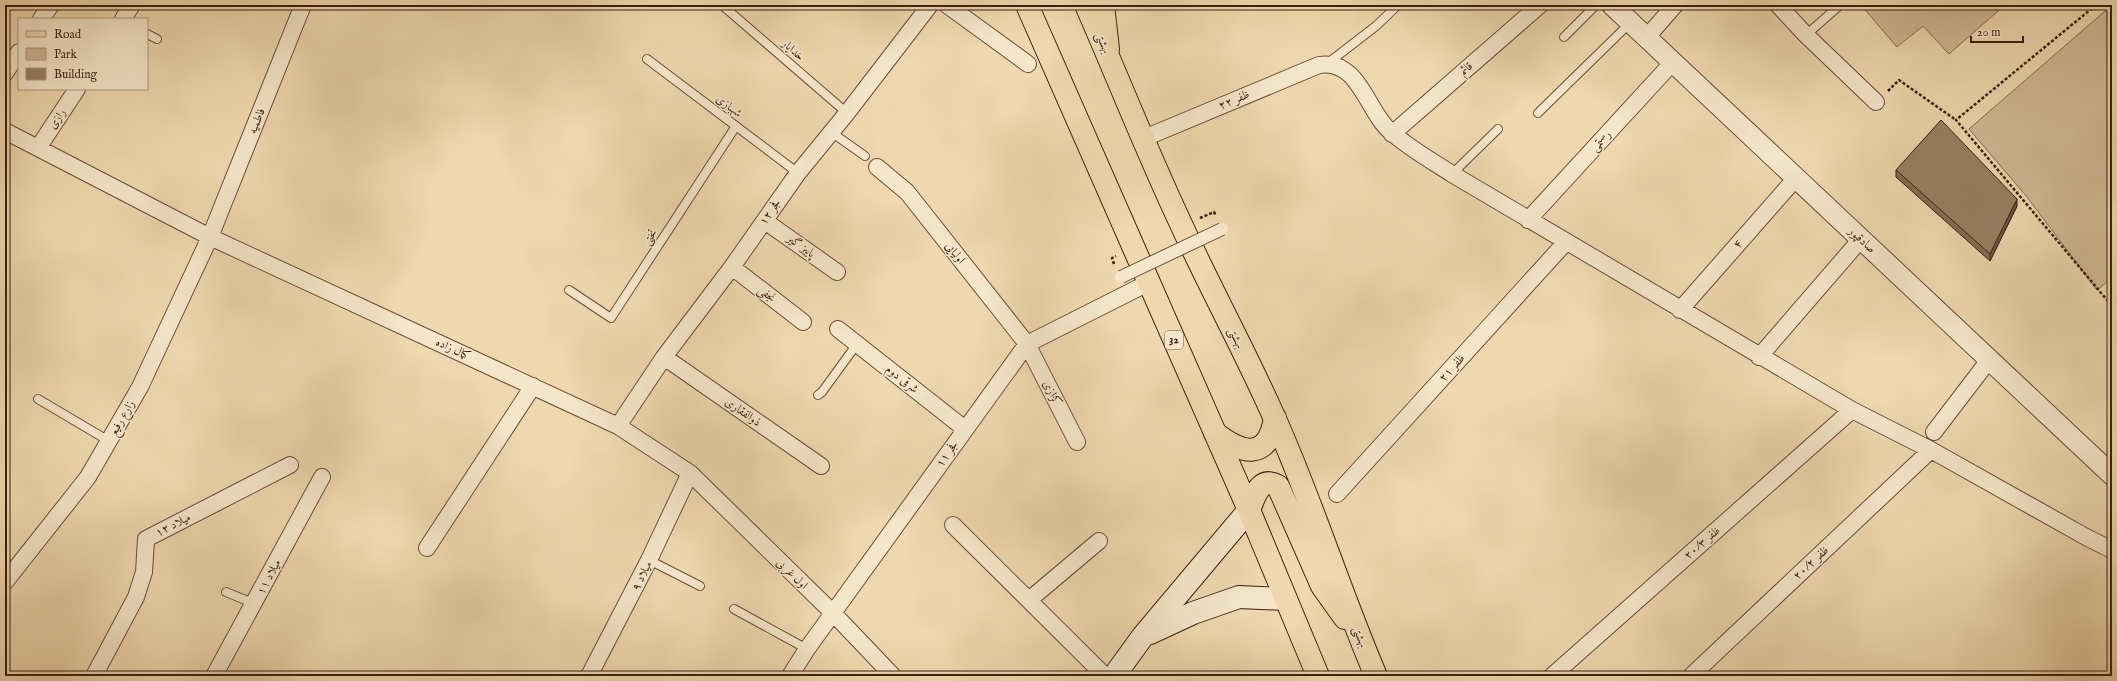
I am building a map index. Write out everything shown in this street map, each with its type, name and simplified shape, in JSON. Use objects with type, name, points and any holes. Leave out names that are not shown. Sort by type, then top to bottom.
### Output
[{"type":"main road","name":"32","points":[[1027,5],[1249,510],[1318,676]]},
{"type":"main road","name":"بهشتی","points":[[1086,5],[1142,139],[1181,226],[1275,418],[1298,473],[1376,676]]},
{"type":"main road","points":[[1103,5],[1108,56]]},
{"type":"main road","points":[[1215,433],[1230,445],[1243,449],[1256,449],[1267,442],[1272,433],[1275,418]]},
{"type":"main road","points":[[1114,676],[1143,636],[1249,510],[1260,487],[1266,483],[1272,483],[1278,486],[1322,586],[1361,640]]},
{"type":"main road","points":[[1143,636],[1193,613],[1239,597],[1285,599]]},
{"type":"street","points":[[42,18],[51,5]]},
{"type":"street","points":[[124,18],[132,5]]},
{"type":"street","name":"فاطمیه","points":[[210,237],[303,5]]},
{"type":"street","name":"فجر ۱۲","points":[[618,426],[664,357],[732,267],[798,174],[930,5]]},
{"type":"street","points":[[947,5],[1028,64]]},
{"type":"street","name":"قائم","points":[[1392,134],[1540,5]]},
{"type":"street","name":"صادقپور","points":[[1612,5],[2112,475]]},
{"type":"street","points":[[1647,38],[1675,5]]},
{"type":"street","points":[[1778,5],[1806,35],[1876,102]]},
{"type":"street","points":[[5,73],[18,54]]},
{"type":"street","name":"رستمی","points":[[1528,220],[1673,62]]},
{"type":"street","points":[[1328,63],[1347,72],[1356,80],[1392,134],[1452,174],[1759,357],[1852,410],[1931,450],[2112,550]]},
{"type":"street","name":"ظفر ۲۲","points":[[1142,139],[1319,65],[1328,63]]},
{"type":"street","name":"رازی","points":[[38,148],[76,90]]},
{"type":"street","name":"کمال زاده","points":[[5,131],[210,237],[618,426],[690,473]]},
{"type":"street","name":"اولیایی","points":[[877,167],[907,192],[1027,344]]},
{"type":"street","name":"۴","points":[[1680,310],[1796,178]]},
{"type":"street","name":"پاییز گیر","points":[[765,221],[836,272]]},
{"type":"street","points":[[1121,277],[1222,229]]},
{"type":"street","name":"زارع رفیع","points":[[5,581],[88,477],[140,387],[210,237]]},
{"type":"street","points":[[1759,357],[1861,239]]},
{"type":"street","name":"ظفر ۲۱","points":[[1337,494],[1566,242]]},
{"type":"street","name":"نجفی","points":[[732,267],[803,322]]},
{"type":"street","name":"فجر ۱۱","points":[[790,676],[807,649],[1027,344],[1148,283]]},
{"type":"street","name":"شرقی دوم","points":[[838,329],[965,429]]},
{"type":"street","name":"کزازی","points":[[1027,344],[1077,442]]},
{"type":"street","name":"ذوالفقاری","points":[[664,357],[821,466]]},
{"type":"street","points":[[1934,432],[1989,360]]},
{"type":"street","points":[[427,548],[533,386]]},
{"type":"street","name":"ظفر ۲۰/۳","points":[[1552,676],[1852,410]]},
{"type":"street","name":"ظفر ۲۰/۲","points":[[1691,676],[1931,450]]},
{"type":"street","name":"میلاد ۱۲","points":[[94,676],[136,598],[144,572],[146,538],[290,465]]},
{"type":"street","name":"میلاد ۹","points":[[589,676],[649,560],[690,473]]},
{"type":"street","name":"اول غربی","points":[[690,473],[833,613],[893,676]]},
{"type":"street","name":"میلاد ۱۱","points":[[214,676],[255,604],[322,477]]},
{"type":"street","points":[[952,525],[1105,676]]},
{"type":"street","points":[[1029,600],[1099,541]]},
{"type":"lane","name":"خدایار","points":[[722,5],[847,113]]},
{"type":"lane","points":[[1328,63],[1376,26],[1398,5]]},
{"type":"lane","points":[[1564,37],[1596,5]]},
{"type":"lane","points":[[1806,35],[1840,5]]},
{"type":"lane","points":[[1538,113],[1631,23]]},
{"type":"lane","points":[[148,34],[157,39]]},
{"type":"lane","name":"شهبازی","points":[[646,59],[798,174]]},
{"type":"lane","name":"تختی","points":[[569,290],[611,318],[736,126]]},
{"type":"lane","points":[[1452,174],[1498,129]]},
{"type":"lane","points":[[831,132],[865,156]]},
{"type":"lane","points":[[818,394],[822,392],[857,344]]},
{"type":"lane","points":[[38,399],[109,440]]},
{"type":"lane","points":[[649,560],[700,586]]},
{"type":"lane","points":[[226,592],[255,604]]},
{"type":"lane","points":[[734,609],[807,649]]},
{"type":"path","points":[[1956,120],[2096,5]]},
{"type":"path","points":[[1876,102],[1899,80],[1956,120],[2112,306]]},
{"type":"green space","points":[[1861,5],[2005,5],[1949,54],[1923,26],[1897,47]]},
{"type":"green space","points":[[2112,5],[2112,278],[2097,290],[2027,197],[1969,129]]},
{"type":"building","points":[[1941,120],[2017,199],[1990,254],[1896,170]]}]
